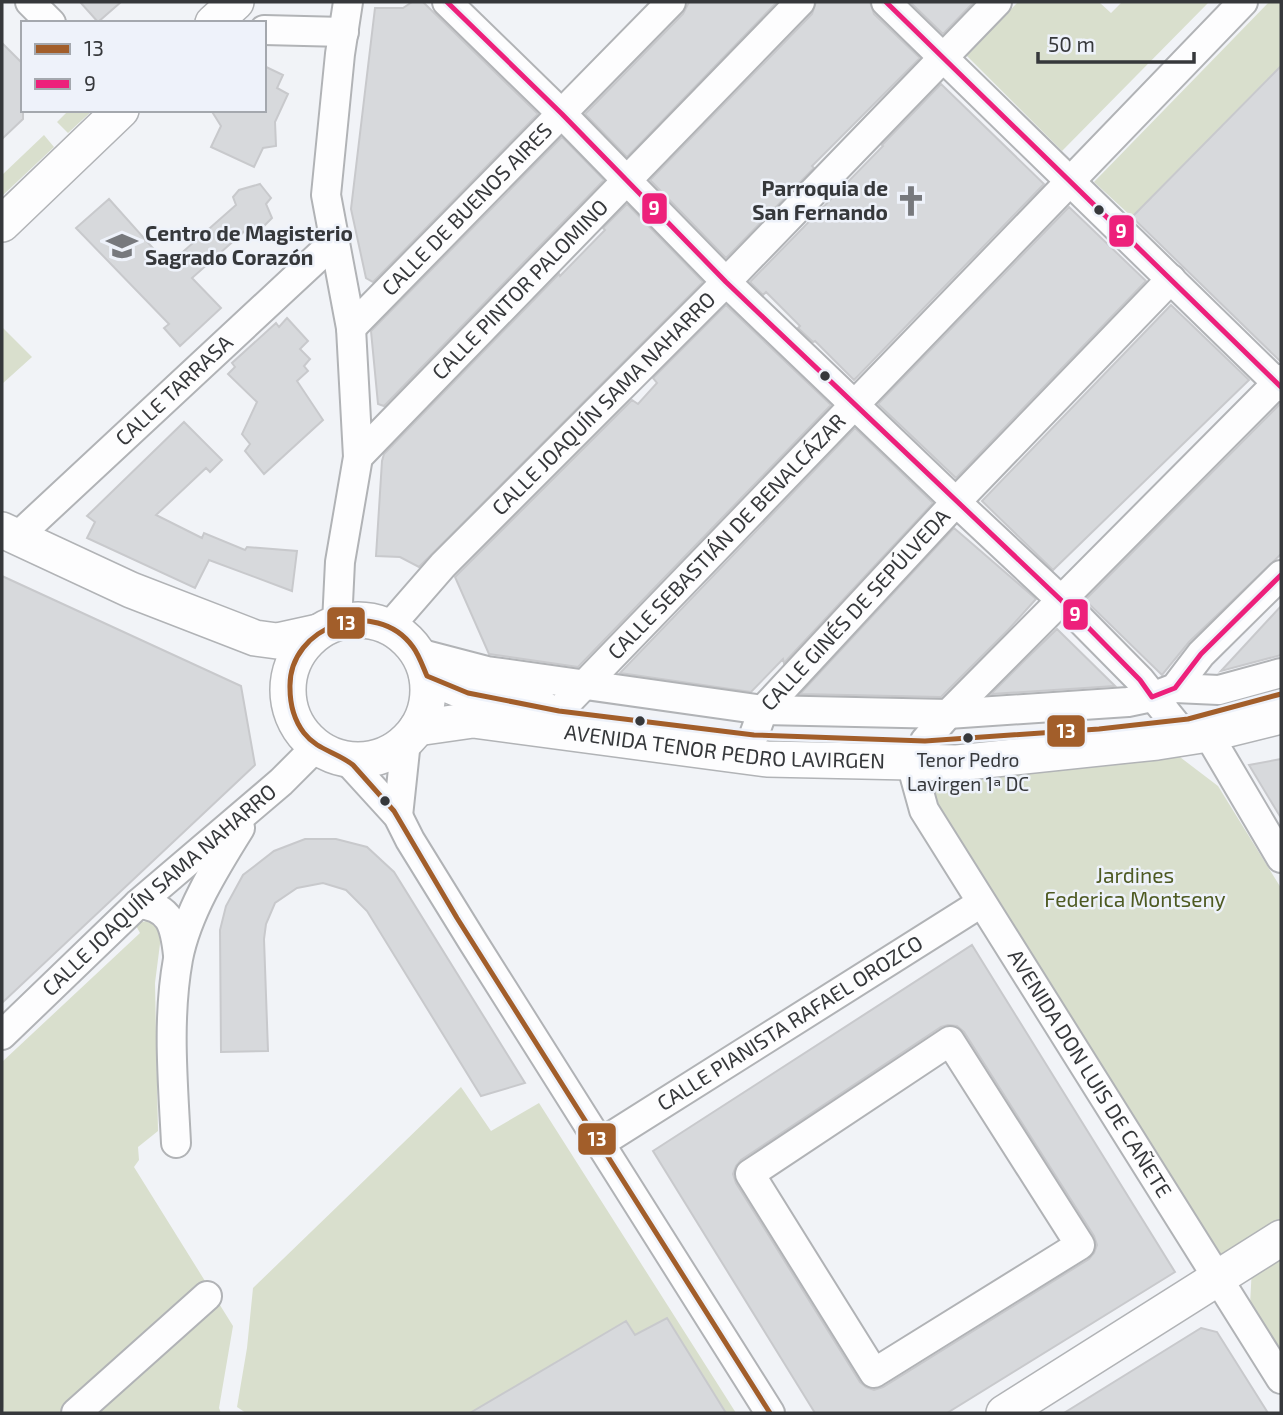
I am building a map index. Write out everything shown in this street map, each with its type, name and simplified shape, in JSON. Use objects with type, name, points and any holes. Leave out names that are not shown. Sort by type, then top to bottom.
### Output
[{"type":"main road","points":[[215,21],[236,2]]},
{"type":"main road","points":[[2,224],[119,112]]},
{"type":"main road","points":[[7,540],[255,638],[277,641],[327,627],[354,620],[389,626],[406,638],[422,664],[428,694],[425,711],[412,734],[393,751],[378,757],[332,752],[303,733],[294,717],[289,698],[289,679],[294,662],[303,647],[327,627]]},
{"type":"main road","points":[[7,540],[131,612],[262,662],[289,679]]},
{"type":"main road","name":"AVENIDA TENOR PEDRO LAVIRGEN","points":[[422,664],[468,693],[559,711],[758,722],[918,752],[957,763],[1179,715],[1281,716]]},
{"type":"main road","name":"AVENIDA TENOR PEDRO LAVIRGEN","points":[[1179,715],[1188,719],[1281,694]]},
{"type":"main road","name":"AVENIDA TENOR PEDRO LAVIRGEN","points":[[412,734],[473,720],[767,759],[918,752]]},
{"type":"main road","points":[[1003,1413],[1281,1238]]},
{"type":"street","points":[[30,2],[49,21]]},
{"type":"street","points":[[327,627],[358,457],[351,328],[326,195],[348,2]]},
{"type":"street","points":[[447,2],[562,114],[726,282],[1179,715],[1281,858]]},
{"type":"street","name":"CALLE DE BUENOS AIRES","points":[[351,328],[671,2]]},
{"type":"street","name":"CALLE PINTOR PALOMINO","points":[[358,457],[800,2]]},
{"type":"street","points":[[886,2],[1279,383],[948,714],[918,752]]},
{"type":"street","name":"CALLE JOAQUÍN SAMA NAHARRO","points":[[389,626],[443,565],[726,282],[997,2]]},
{"type":"street","name":"CALLE SEBASTIÁN DE BENALCÁZAR","points":[[559,711],[1243,2]]},
{"type":"street","points":[[266,30],[344,32]]},
{"type":"street","name":"CALLE TARRASA","points":[[7,540],[333,243]]},
{"type":"street","name":"CALLE GINÉS DE SEPÚLVEDA","points":[[758,722],[956,502],[1171,279]]},
{"type":"street","points":[[1179,715],[1201,654],[1281,575]]},
{"type":"street","name":"AVENIDA TENOR PEDRO LAVIRGEN","points":[[422,664],[585,684],[758,722],[948,714],[1128,702],[1179,715]]},
{"type":"street","points":[[1179,715],[1219,690],[1281,673]]},
{"type":"street","points":[[398,816],[412,734]]},
{"type":"street","points":[[332,752],[398,816],[472,942],[770,1413]]},
{"type":"street","name":"CALLE JOAQUÍN SAMA NAHARRO","points":[[2,1035],[138,904],[257,803],[332,752]]},
{"type":"street","name":"AVENIDA DON LUIS DE CAÑETE","points":[[918,752],[924,810],[1281,1379]]},
{"type":"street","points":[[176,1143],[172,1010],[178,958],[187,928],[215,867],[257,803]]},
{"type":"street","name":"CALLE PIANISTA RAFAEL OROZCO","points":[[599,1144],[981,903]]},
{"type":"street","points":[[138,904],[151,905],[170,919],[175,930],[178,958]]},
{"type":"street","points":[[950,1041],[1080,1245],[874,1373],[750,1174],[950,1041]]},
{"type":"street","points":[[76,1413],[207,1296]]},
{"type":"green space","points":[[1018,2],[1099,2],[1111,13],[1122,2],[1209,2],[1062,151],[966,55]]},
{"type":"green space","points":[[1269,2],[1281,2],[1281,66],[1132,217],[1094,182]]},
{"type":"green space","points":[[67,112],[91,112],[68,133],[57,122]]},
{"type":"green space","points":[[44,135],[54,147],[2,196],[2,175]]},
{"type":"green space","points":[[2,327],[32,357],[2,384]]},
{"type":"green space","name":"Jardines Federica Montseny","points":[[1172,751],[1218,786],[1281,888],[1281,1226],[1222,1256],[942,814],[930,785],[944,773]]},
{"type":"green space","points":[[150,920],[157,925],[161,936],[155,983],[158,1131],[138,1147],[139,1160],[134,1167],[233,1326],[219,1408],[221,1413],[4,1413],[2,1062],[140,933],[135,924]]},
{"type":"green space","points":[[461,1087],[491,1131],[539,1103],[736,1413],[246,1413],[237,1407],[253,1288]]},
{"type":"green space","points":[[1281,1248],[1281,1355],[1250,1305],[1252,1267]]},
{"type":"building","points":[[80,2],[121,2],[99,21]]},
{"type":"building","points":[[412,2],[423,2],[538,114],[373,282],[366,278],[351,209],[375,8],[403,8]]},
{"type":"building","points":[[689,2],[777,2],[627,157],[585,114],[683,14]]},
{"type":"building","points":[[816,2],[870,2],[874,14],[920,58],[812,166],[814,168],[726,258],[650,180],[812,14]]},
{"type":"building","points":[[910,2],[974,2],[943,34]]},
{"type":"building","points":[[2,43],[21,62],[23,119],[2,139]]},
{"type":"building","points":[[1281,66],[1281,362],[1132,217]]},
{"type":"building","points":[[266,67],[283,75],[277,88],[288,94],[275,122],[276,146],[263,148],[254,167],[211,147],[221,126],[212,112],[266,112]]},
{"type":"building","points":[[941,84],[1044,184],[854,380],[798,328],[800,326],[766,292],[763,295],[750,282]]},
{"type":"building","points":[[562,137],[604,180],[384,406],[378,404],[371,331]]},
{"type":"building","name":"Centro de Magisterio Sagrado Corazón","points":[[260,184],[271,198],[266,204],[272,218],[264,226],[247,229],[192,278],[221,308],[180,346],[164,328],[169,324],[76,228],[109,199],[168,265],[236,205],[233,197],[239,190]]},
{"type":"building","points":[[627,204],[703,282],[419,567],[400,557],[376,556],[384,454],[605,230],[603,228]]},
{"type":"building","points":[[1069,207],[1146,281],[956,478],[878,404]]},
{"type":"building","points":[[726,305],[831,405],[578,667],[489,654],[455,577],[632,400],[638,404],[657,383],[653,378]]},
{"type":"building","points":[[1171,305],[1249,380],[1053,570],[982,501]]},
{"type":"building","points":[[287,318],[308,341],[300,349],[310,359],[304,366],[308,371],[297,381],[323,420],[264,474],[245,451],[250,444],[242,434],[257,402],[228,374],[235,367],[232,363],[276,323],[279,327]]},
{"type":"building","points":[[1281,403],[1281,554],[1189,642],[1162,675],[1085,600]]},
{"type":"building","points":[[184,422],[222,460],[210,472],[206,468],[156,515],[202,538],[204,533],[245,550],[247,547],[297,551],[292,591],[209,560],[195,588],[87,538],[95,522],[87,516]]},
{"type":"building","points":[[855,428],[933,503],[784,663],[783,659],[751,692],[620,673]]},
{"type":"building","points":[[954,528],[1036,599],[1008,630],[941,697],[800,694]]},
{"type":"building","points":[[2,576],[241,686],[255,765],[2,1003]]},
{"type":"building","points":[[1281,606],[1281,655],[1221,671]]},
{"type":"building","points":[[1057,629],[1115,686],[991,694],[1025,660]]},
{"type":"building","points":[[1281,759],[1281,818],[1249,765]]},
{"type":"building","points":[[305,839],[336,839],[367,847],[394,872],[525,1083],[481,1096],[367,911],[346,890],[323,883],[297,888],[275,903],[266,924],[264,939],[268,1051],[221,1052],[220,930],[226,906],[243,875],[274,851]]},
{"type":"building","points":[[972,945],[1175,1272],[947,1413],[815,1413],[653,1151]],"holes":[[[957,1026],[964,1032],[1094,1236],[1097,1245],[1089,1259],[883,1387],[874,1390],[860,1382],[736,1183],[733,1174],[741,1160],[941,1027]]]},
{"type":"building","points":[[667,1318],[726,1413],[470,1413],[626,1321],[635,1335]]},
{"type":"building","points":[[1201,1328],[1217,1332],[1268,1413],[1064,1413]]},
{"type":"transit line","name":"9","points":[[447,2],[562,114],[726,282],[1062,601],[1140,680],[1152,697],[1175,688],[1201,654],[1281,575]]},
{"type":"transit line","name":"9","points":[[886,2],[1281,387]]},
{"type":"transit line","name":"13","points":[[770,1413],[457,918],[394,811],[353,765],[309,739],[301,728],[293,712],[290,688],[293,666],[303,648],[318,634],[337,625],[357,621],[378,623],[397,632],[413,647],[427,676],[468,693],[559,711],[754,735],[925,741],[1099,729],[1188,719],[1281,694]]},
{"type":"place","name":"Parroquia de San Fernando","points":[[911,201]]},
{"type":"place","name":"Centro de Magisterio Sagrado Corazón","points":[[122,246]]},
{"type":"place","name":"Tenor Pedro Lavirgen 1ª DC","points":[[968,738]]}]
